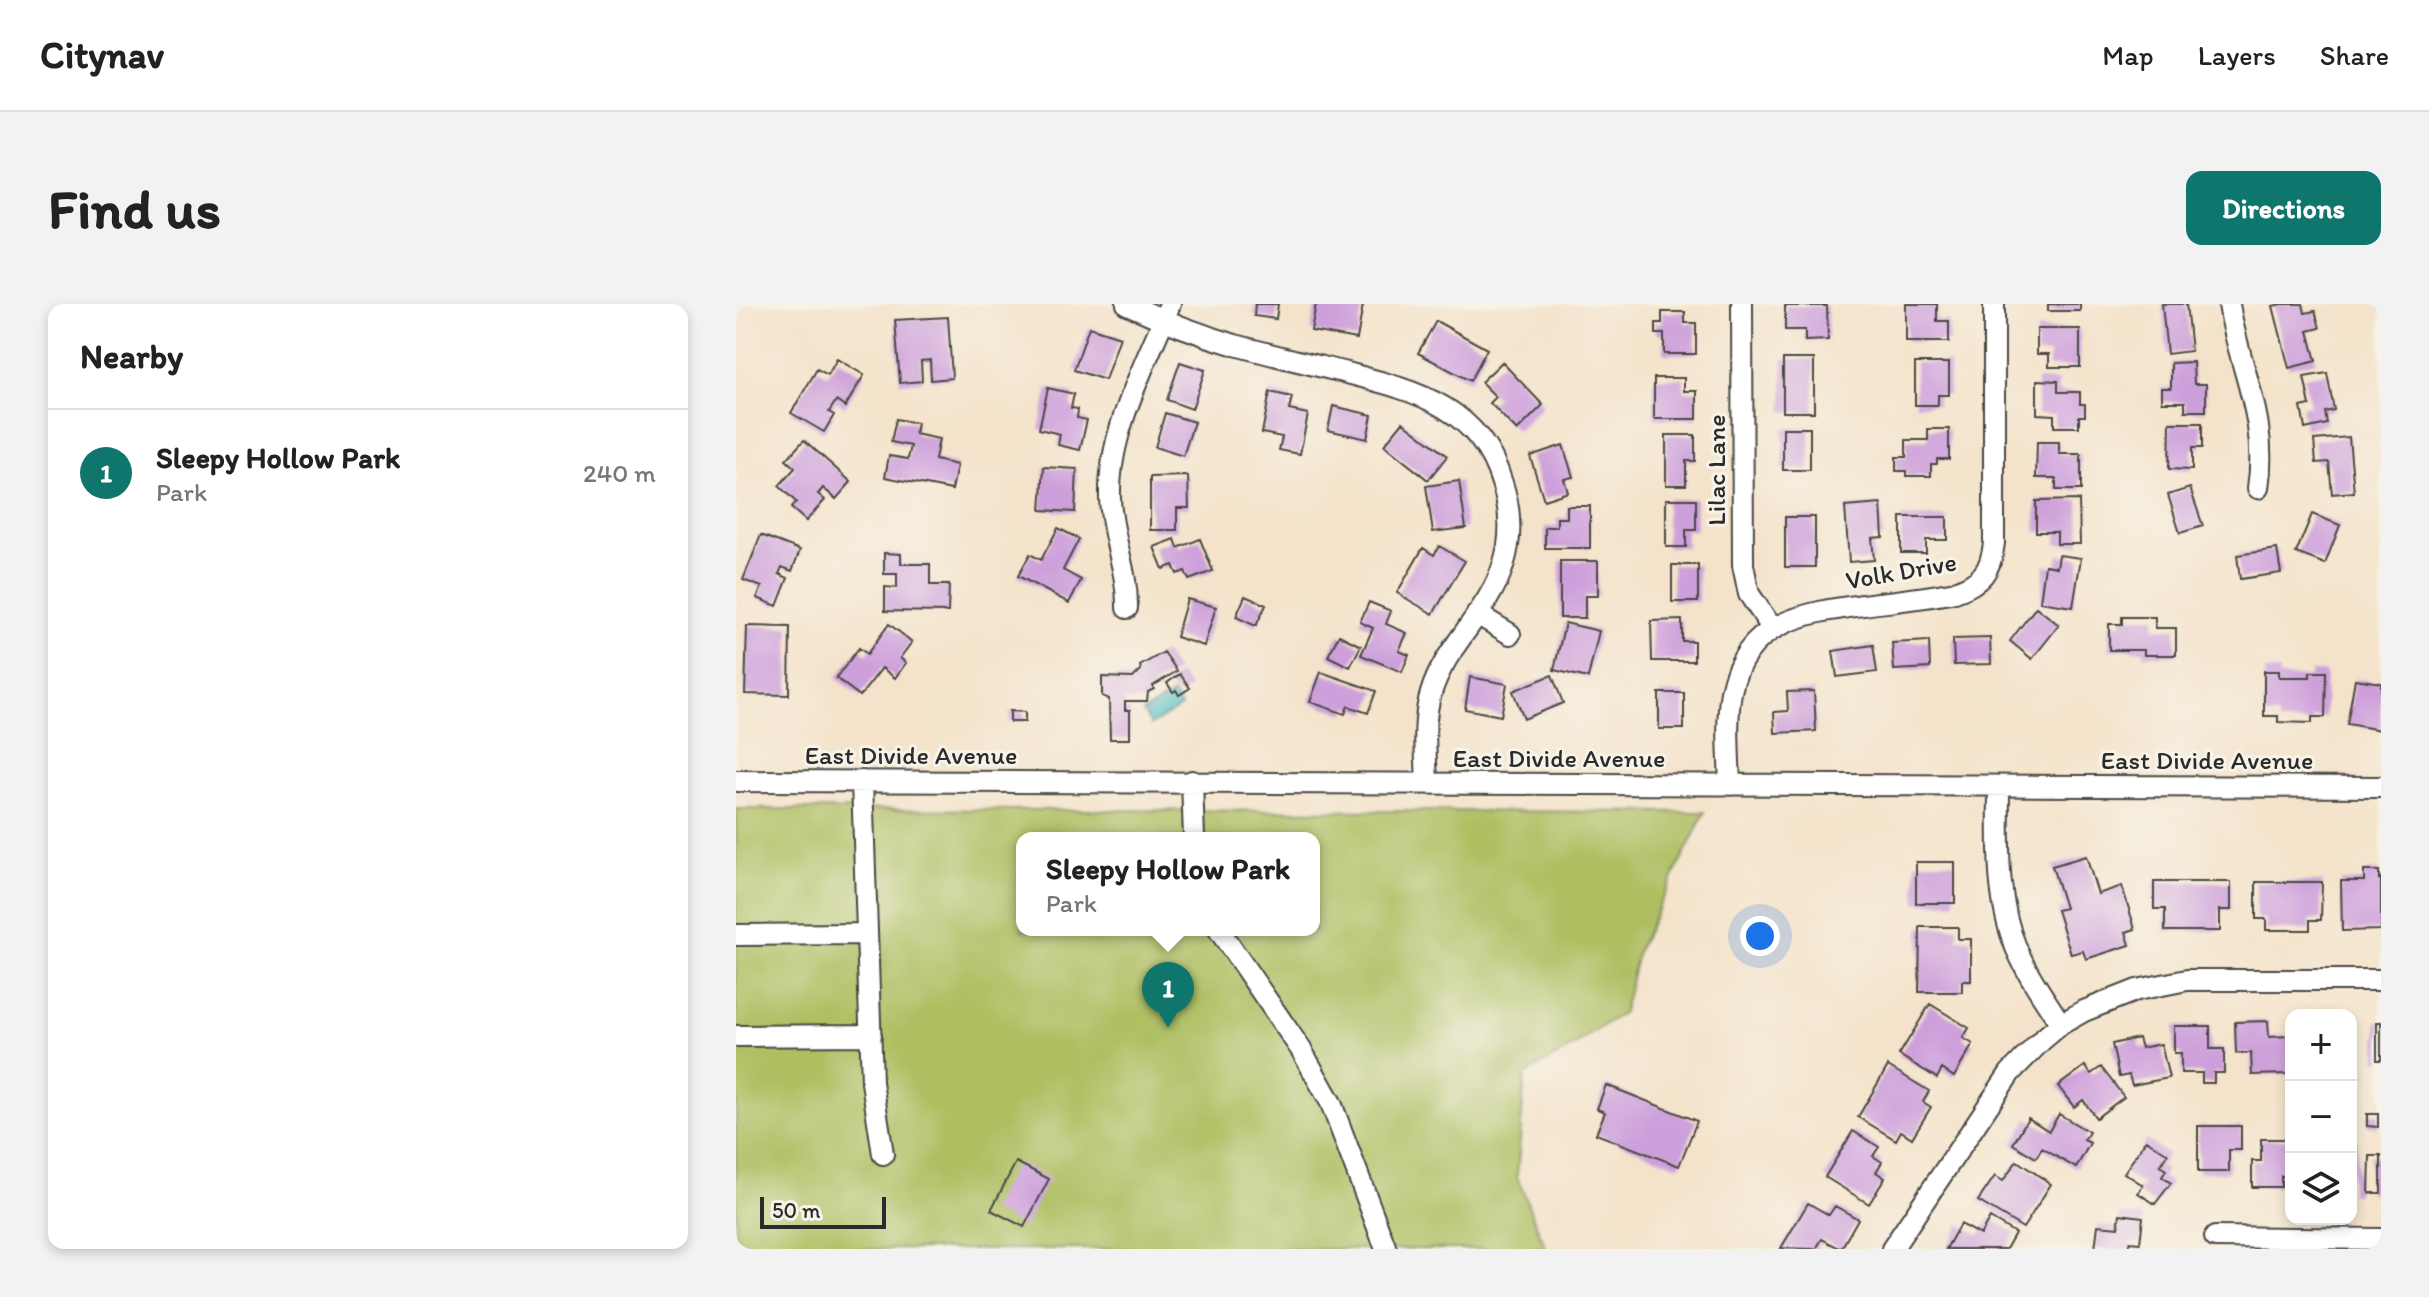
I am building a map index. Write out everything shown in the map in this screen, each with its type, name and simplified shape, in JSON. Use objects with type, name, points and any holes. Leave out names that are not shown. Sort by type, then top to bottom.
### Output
[{"type":"street","points":[[1127,304],[1166,312],[1235,345],[1416,392],[1461,418],[1493,460],[1508,508],[1509,540],[1503,568],[1443,665],[1430,694],[1426,724],[1427,783]]},
{"type":"street","name":"Lilac Lane","points":[[1742,304],[1743,565],[1749,594],[1772,628]]},
{"type":"street","name":"Volk Drive","points":[[1730,785],[1730,704],[1735,680],[1750,650],[1772,628],[1798,616],[1822,610],[1955,592],[1985,576],[1991,564],[1994,543],[1994,304]]},
{"type":"street","points":[[2229,304],[2260,423],[2262,455],[2258,488]]},
{"type":"street","points":[[1127,608],[1126,580],[1110,502],[1111,468],[1119,430],[1166,312]]},
{"type":"street","points":[[1477,614],[1510,634]]},
{"type":"street","name":"East Divide Avenue","points":[[736,781],[2381,787]]},
{"type":"street","points":[[862,781],[872,1082],[883,1154]]},
{"type":"street","points":[[1192,781],[1194,832]]},
{"type":"street","points":[[1999,786],[1999,866],[2009,927],[2028,972],[2061,1024]]},
{"type":"street","points":[[736,935],[867,934]]},
{"type":"street","points":[[1223,936],[1302,1051],[1331,1103],[1386,1249]]},
{"type":"street","points":[[1892,1249],[1997,1090],[2025,1056],[2061,1024],[2110,999],[2187,980],[2381,980]]},
{"type":"street","points":[[736,1036],[871,1035]]},
{"type":"street","points":[[2215,1237],[2381,1239]]},
{"type":"green space","points":[[736,809],[1705,812],[1638,949],[1623,1012],[1525,1075],[1517,1177],[1546,1249],[736,1249]]},
{"type":"water","points":[[1173,694],[1181,707],[1151,725],[1143,712]]},
{"type":"building","points":[[1255,304],[1278,304],[1276,319],[1254,316]]},
{"type":"building","points":[[1316,304],[1363,305],[1357,339],[1311,331]]},
{"type":"building","points":[[1906,304],[1937,304],[1937,321],[1949,321],[1949,342],[1906,342]]},
{"type":"building","points":[[2048,304],[2080,304],[2080,311],[2048,311]]},
{"type":"building","points":[[2162,304],[2186,304],[2191,351],[2167,354]]},
{"type":"building","points":[[2303,304],[2305,313],[2315,311],[2320,328],[2308,331],[2316,361],[2289,368],[2273,306]]},
{"type":"building","points":[[1785,306],[1827,306],[1828,340],[1805,341],[1805,330],[1785,330]]},
{"type":"building","points":[[1662,312],[1685,312],[1685,323],[1696,323],[1696,354],[1664,354],[1664,334],[1656,334],[1656,323],[1662,323]]},
{"type":"building","points":[[948,317],[952,378],[931,380],[930,360],[921,361],[922,381],[900,383],[895,320]]},
{"type":"building","points":[[1436,321],[1487,349],[1470,381],[1418,353]]},
{"type":"building","points":[[1089,327],[1120,337],[1105,380],[1074,370]]},
{"type":"building","points":[[2037,329],[2080,329],[2080,367],[2049,367],[2049,354],[2037,354]]},
{"type":"building","points":[[837,359],[864,375],[845,407],[836,401],[829,412],[834,415],[824,432],[791,413],[817,369],[828,375]]},
{"type":"building","points":[[1783,359],[1814,359],[1814,412],[1783,412]]},
{"type":"building","points":[[1180,362],[1205,370],[1192,409],[1167,400]]},
{"type":"building","points":[[1502,362],[1543,405],[1517,431],[1490,403],[1496,397],[1481,382]]},
{"type":"building","points":[[2193,362],[2194,384],[2206,384],[2206,411],[2185,411],[2185,402],[2162,402],[2162,388],[2171,388],[2171,363]]},
{"type":"building","points":[[1915,363],[1949,363],[1949,395],[1938,395],[1938,405],[1915,405]]},
{"type":"building","points":[[2327,373],[2334,410],[2325,412],[2327,424],[2305,429],[2301,407],[2310,405],[2304,377]]},
{"type":"building","points":[[1654,378],[1684,378],[1684,391],[1697,391],[1697,419],[1654,419]]},
{"type":"building","points":[[2037,380],[2058,381],[2058,392],[2080,392],[2080,404],[2085,404],[2085,416],[2079,416],[2079,427],[2054,427],[2054,415],[2037,414]]},
{"type":"building","points":[[1048,388],[1074,394],[1071,408],[1078,409],[1077,418],[1087,420],[1080,450],[1058,445],[1060,434],[1039,429]]},
{"type":"building","points":[[1270,392],[1292,397],[1289,410],[1308,414],[1300,454],[1279,450],[1282,437],[1262,433]]},
{"type":"building","points":[[1333,406],[1372,415],[1367,439],[1328,430]]},
{"type":"building","points":[[1165,413],[1194,422],[1183,456],[1155,447]]},
{"type":"building","points":[[896,419],[917,423],[915,434],[939,439],[935,460],[957,465],[952,490],[885,477],[889,456],[908,459],[911,446],[891,442]]},
{"type":"building","points":[[1403,422],[1447,456],[1428,480],[1384,445]]},
{"type":"building","points":[[2170,423],[2202,423],[2202,448],[2192,448],[2192,470],[2169,469]]},
{"type":"building","points":[[1783,428],[1810,428],[1810,470],[1783,470]]},
{"type":"building","points":[[1928,429],[1949,429],[1949,459],[1937,459],[1937,464],[1931,464],[1931,476],[1906,476],[1906,471],[1896,471],[1896,457],[1906,457],[1906,440],[1928,440]]},
{"type":"building","points":[[1666,435],[1695,435],[1695,461],[1686,461],[1686,485],[1666,485]]},
{"type":"building","points":[[2349,437],[2354,492],[2332,494],[2329,462],[2316,463],[2314,440]]},
{"type":"building","points":[[804,440],[851,482],[836,499],[823,488],[818,494],[825,500],[806,521],[791,508],[796,502],[779,486],[795,468],[786,460]]},
{"type":"building","points":[[2037,442],[2059,442],[2059,454],[2081,454],[2081,490],[2056,490],[2056,478],[2036,478]]},
{"type":"building","points":[[1563,445],[1573,477],[1564,479],[1568,492],[1544,500],[1530,456]]},
{"type":"building","points":[[1044,467],[1077,469],[1075,512],[1041,510]]},
{"type":"building","points":[[1188,476],[1189,508],[1177,508],[1177,530],[1150,530],[1150,477]]},
{"type":"building","points":[[1459,481],[1466,528],[1433,532],[1426,486]]},
{"type":"building","points":[[2190,488],[2203,526],[2180,533],[2168,495]]},
{"type":"building","points":[[1666,499],[1696,499],[1696,530],[1686,530],[1686,547],[1666,547]]},
{"type":"building","points":[[2079,500],[2080,544],[2057,544],[2057,532],[2036,532],[2036,501]]},
{"type":"building","points":[[1881,504],[1883,537],[1872,538],[1874,560],[1849,562],[1845,507]]},
{"type":"building","points":[[1567,506],[1590,506],[1590,548],[1545,548],[1545,527],[1557,527],[1557,518],[1567,518]]},
{"type":"building","points":[[2312,514],[2340,525],[2325,564],[2296,553]]},
{"type":"building","points":[[1785,517],[1815,517],[1815,567],[1785,567]]},
{"type":"building","points":[[1901,517],[1947,517],[1947,540],[1926,540],[1926,553],[1901,553]]},
{"type":"building","points":[[1058,528],[1079,539],[1063,570],[1081,580],[1069,603],[1018,576],[1030,554],[1041,560]]},
{"type":"building","points":[[761,535],[800,550],[792,571],[782,567],[779,574],[788,578],[777,606],[757,598],[762,587],[743,580]]},
{"type":"building","points":[[1175,539],[1178,548],[1200,539],[1213,571],[1189,580],[1185,571],[1177,574],[1173,565],[1163,569],[1154,547]]},
{"type":"building","points":[[1439,546],[1465,561],[1433,614],[1397,593],[1423,548],[1434,555]]},
{"type":"building","points":[[2277,549],[2281,573],[2240,579],[2237,555]]},
{"type":"building","points":[[884,553],[901,554],[901,564],[930,564],[930,585],[949,585],[948,612],[885,611],[885,587],[897,588],[897,574],[884,574]]},
{"type":"building","points":[[2059,555],[2081,558],[2073,607],[2040,602],[2045,565],[2057,567]]},
{"type":"building","points":[[1560,561],[1598,561],[1598,596],[1585,596],[1585,618],[1560,618]]},
{"type":"building","points":[[1672,565],[1698,565],[1698,602],[1672,602]]},
{"type":"building","points":[[1245,596],[1266,605],[1256,626],[1236,617]]},
{"type":"building","points":[[1187,599],[1216,607],[1204,646],[1176,637]]},
{"type":"building","points":[[1369,602],[1391,611],[1386,624],[1407,633],[1399,651],[1409,655],[1402,672],[1361,655],[1373,628],[1360,622]]},
{"type":"building","points":[[2036,607],[2059,625],[2032,659],[2010,641]]},
{"type":"building","points":[[2122,617],[2155,617],[2155,628],[2176,628],[2176,655],[2144,655],[2144,650],[2109,650],[2109,624],[2122,624]]},
{"type":"building","points":[[1682,620],[1682,641],[1694,641],[1694,661],[1652,661],[1651,621]]},
{"type":"building","points":[[1565,623],[1599,631],[1588,678],[1554,670]]},
{"type":"building","points":[[889,624],[912,642],[900,658],[906,663],[895,678],[882,668],[860,696],[836,678],[859,648],[867,654]]},
{"type":"building","points":[[747,626],[790,627],[789,695],[745,694]]},
{"type":"building","points":[[1339,635],[1361,646],[1350,667],[1328,656]]},
{"type":"building","points":[[1990,638],[1991,664],[1954,665],[1953,639]]},
{"type":"building","points":[[1929,641],[1930,668],[1894,670],[1892,643]]},
{"type":"building","points":[[1873,645],[1877,672],[1837,677],[1833,651]]},
{"type":"building","points":[[1164,652],[1177,671],[1153,686],[1154,689],[1148,692],[1147,701],[1125,701],[1125,710],[1130,710],[1130,739],[1110,739],[1109,699],[1102,696],[1102,677],[1133,678],[1141,670],[1140,666]]},
{"type":"building","points":[[2264,671],[2279,671],[2279,677],[2310,677],[2310,672],[2326,672],[2325,717],[2312,717],[2312,723],[2278,722],[2278,716],[2264,716]]},
{"type":"building","points":[[1321,672],[1376,691],[1368,713],[1348,706],[1345,714],[1310,702]]},
{"type":"building","points":[[1180,674],[1190,688],[1179,695],[1167,683]]},
{"type":"building","points":[[1552,675],[1563,703],[1524,719],[1513,691]]},
{"type":"building","points":[[1470,677],[1507,684],[1501,716],[1465,709]]},
{"type":"building","points":[[2355,679],[2381,683],[2381,730],[2347,724]]},
{"type":"building","points":[[1814,691],[1816,731],[1775,733],[1774,712],[1788,711],[1787,692]]},
{"type":"building","points":[[1659,693],[1684,693],[1684,729],[1659,729]]},
{"type":"building","points":[[1010,711],[1025,712],[1025,722],[1010,722]]},
{"type":"building","points":[[2086,856],[2098,894],[2122,886],[2135,929],[2126,932],[2130,945],[2086,959],[2083,951],[2071,954],[2057,910],[2065,908],[2052,866]]},
{"type":"building","points":[[1916,862],[1955,862],[1955,903],[1916,903]]},
{"type":"building","points":[[2364,871],[2379,871],[2381,930],[2342,931],[2341,881],[2364,881]]},
{"type":"building","points":[[2154,882],[2231,882],[2231,910],[2220,910],[2220,931],[2165,931],[2165,909],[2154,909]]},
{"type":"building","points":[[2256,882],[2322,882],[2321,920],[2310,920],[2310,930],[2266,930],[2266,919],[2256,919]]},
{"type":"building","points":[[1920,927],[1958,927],[1958,939],[1971,939],[1971,981],[1962,981],[1962,992],[1919,992]]},
{"type":"building","points":[[1930,1004],[1969,1028],[1963,1038],[1973,1044],[1954,1077],[1942,1069],[1937,1078],[1899,1055]]},
{"type":"building","points":[[2268,1021],[2269,1037],[2285,1036],[2285,1074],[2252,1075],[2251,1053],[2236,1053],[2235,1022]]},
{"type":"building","points":[[2377,1022],[2381,1022],[2381,1060],[2377,1060]]},
{"type":"building","points":[[2174,1026],[2210,1026],[2210,1049],[2224,1049],[2224,1073],[2214,1073],[2214,1083],[2202,1083],[2202,1073],[2181,1073],[2181,1053],[2174,1053]]},
{"type":"building","points":[[2138,1038],[2141,1048],[2161,1044],[2169,1078],[2132,1085],[2129,1075],[2119,1077],[2112,1044]]},
{"type":"building","points":[[1888,1066],[1929,1091],[1923,1102],[1931,1107],[1912,1138],[1901,1131],[1896,1140],[1858,1117]]},
{"type":"building","points":[[2085,1066],[2091,1074],[2101,1067],[2124,1097],[2096,1118],[2083,1100],[2074,1107],[2058,1086]]},
{"type":"building","points":[[1606,1085],[1697,1121],[1679,1166],[1596,1134],[1605,1112],[1597,1109]]},
{"type":"building","points":[[2059,1114],[2089,1132],[2084,1140],[2090,1143],[2076,1168],[2042,1148],[2036,1158],[2013,1144],[2028,1118],[2049,1131]]},
{"type":"building","points":[[2367,1114],[2378,1114],[2378,1127],[2367,1126]]},
{"type":"building","points":[[2198,1126],[2241,1126],[2241,1150],[2229,1150],[2229,1172],[2198,1172]]},
{"type":"building","points":[[1853,1131],[1879,1147],[1873,1156],[1882,1162],[1876,1172],[1885,1178],[1869,1204],[1825,1177]]},
{"type":"building","points":[[2261,1139],[2285,1139],[2285,1176],[2281,1176],[2281,1187],[2252,1187],[2252,1161],[2261,1161]]},
{"type":"building","points":[[2146,1140],[2168,1154],[2160,1166],[2166,1170],[2162,1177],[2171,1183],[2155,1204],[2138,1193],[2143,1185],[2124,1173]]},
{"type":"building","points":[[2370,1156],[2381,1156],[2381,1193],[2369,1193]]},
{"type":"building","points":[[2017,1161],[2051,1184],[2023,1228],[1978,1201],[1995,1176],[2003,1181]]},
{"type":"building","points":[[1016,1162],[1049,1179],[1024,1227],[991,1210]]},
{"type":"building","points":[[1808,1203],[1829,1215],[1835,1206],[1858,1219],[1841,1249],[1822,1239],[1816,1249],[1781,1248]]},
{"type":"building","points":[[2120,1214],[2143,1217],[2140,1243],[2130,1242],[2129,1249],[2095,1249],[2098,1225],[2118,1227]]},
{"type":"building","points":[[1990,1218],[2015,1233],[2006,1249],[1946,1249],[1960,1224],[1980,1235]]},
{"type":"place","name":"Sleepy Hollow Park","points":[[1168,1028]]}]
